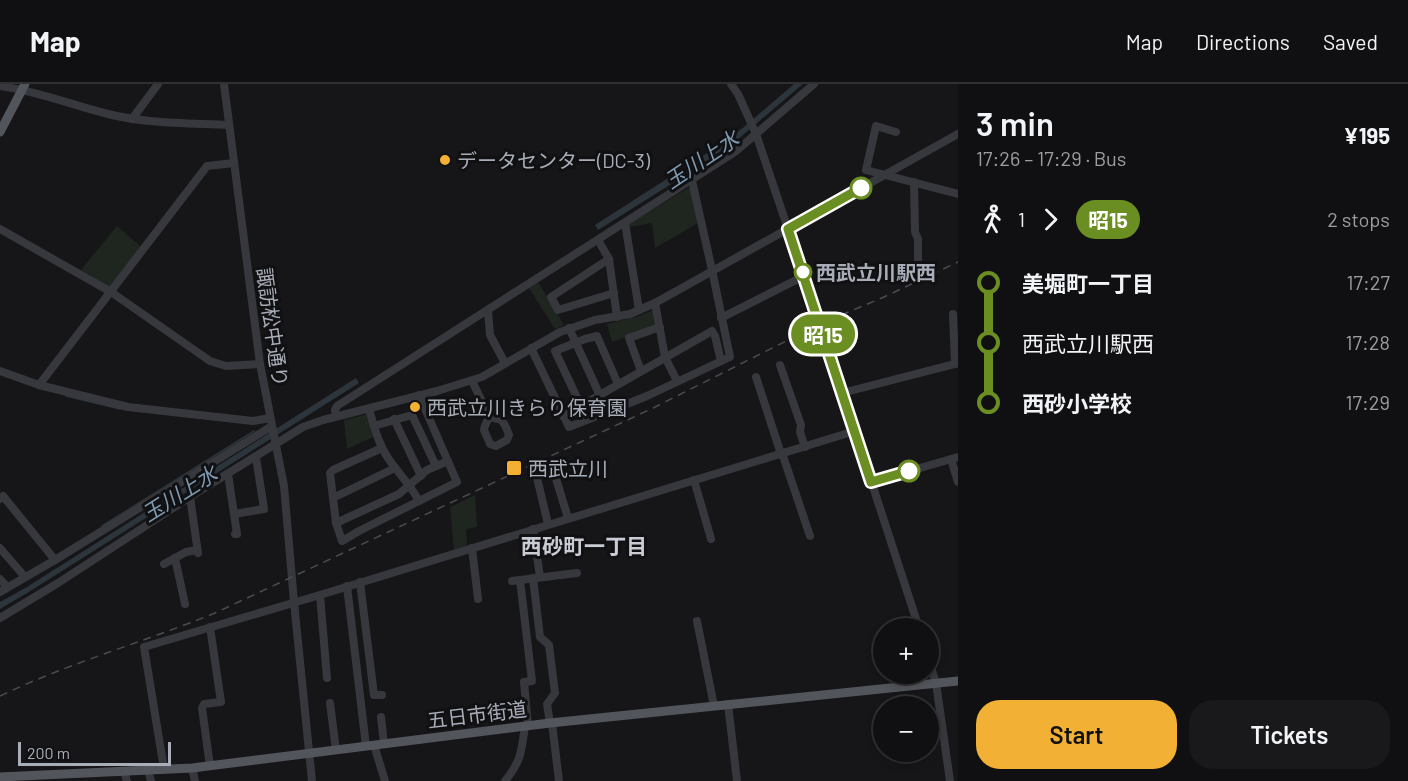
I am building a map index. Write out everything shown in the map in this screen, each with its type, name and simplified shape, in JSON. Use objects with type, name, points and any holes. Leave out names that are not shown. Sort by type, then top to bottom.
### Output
[{"type":"main road","points":[[0,132],[24,87]]},
{"type":"main road","name":"五日市街道","points":[[939,684],[958,681]]},
{"type":"main road","name":"五日市街道","points":[[0,777],[126,776],[148,770],[210,766],[551,723],[936,684]]},
{"type":"street","points":[[132,119],[158,84]]},
{"type":"street","name":"諏訪松中通り","points":[[224,84],[260,364],[284,486],[312,781]]},
{"type":"street","points":[[731,84],[749,115],[755,132],[916,618]]},
{"type":"street","points":[[336,416],[337,406],[735,152],[755,132],[814,84]]},
{"type":"street","points":[[0,86],[24,87],[109,115],[132,119],[229,125]]},
{"type":"street","points":[[896,132],[876,126],[866,170],[958,194]]},
{"type":"street","points":[[0,579],[4,589],[25,578],[273,431],[369,409],[472,381],[489,374],[569,328],[639,310],[655,303],[958,134]]},
{"type":"street","points":[[39,385],[207,166],[234,163]]},
{"type":"street","points":[[531,348],[569,427],[646,396],[730,357],[692,181]]},
{"type":"street","points":[[880,271],[918,268],[914,182]]},
{"type":"street","points":[[625,223],[639,310]]},
{"type":"street","points":[[0,229],[111,292],[210,361],[226,366],[260,364]]},
{"type":"street","points":[[598,240],[609,259],[617,316]]},
{"type":"street","points":[[609,259],[551,297],[558,310],[614,293]]},
{"type":"street","points":[[722,318],[804,276]]},
{"type":"street","points":[[655,303],[665,357],[677,381]]},
{"type":"street","points":[[488,310],[490,335],[505,363]]},
{"type":"street","points":[[842,393],[957,364],[956,327],[953,314]]},
{"type":"street","points":[[641,371],[629,338],[660,327]]},
{"type":"street","points":[[569,328],[607,411]]},
{"type":"street","points":[[563,416],[712,331],[716,336],[721,361]]},
{"type":"street","points":[[580,406],[555,351],[597,336],[618,384]]},
{"type":"street","points":[[780,365],[801,425],[800,432],[805,447]]},
{"type":"street","points":[[0,370],[39,385],[128,407],[253,421],[273,431]]},
{"type":"street","points":[[758,379],[810,536]]},
{"type":"street","points":[[472,381],[490,419]]},
{"type":"street","points":[[382,448],[331,472],[336,524],[342,541],[457,482],[419,395]]},
{"type":"street","points":[[369,409],[382,448],[419,501]]},
{"type":"street","points":[[374,426],[412,415],[436,466]]},
{"type":"street","points":[[394,419],[421,476]]},
{"type":"street","points":[[0,618],[256,457],[273,431]]},
{"type":"street","points":[[164,770],[144,647],[855,431]]},
{"type":"street","points":[[234,514],[264,509],[256,457]]},
{"type":"street","points":[[871,482],[955,458],[958,482]]},
{"type":"street","points":[[336,524],[399,494],[427,470],[448,461]]},
{"type":"street","points":[[333,498],[395,468]]},
{"type":"street","points":[[548,524],[537,478],[538,474],[549,469],[555,472],[568,518]]},
{"type":"street","points":[[228,474],[237,534],[235,534]]},
{"type":"street","points":[[694,480],[711,539]]},
{"type":"street","points":[[0,499],[3,496],[54,560]]},
{"type":"street","points":[[164,564],[186,552],[198,551],[190,497]]},
{"type":"street","points":[[533,529],[540,637],[549,645],[555,693],[547,704],[559,781]]},
{"type":"street","points":[[0,548],[25,578]]},
{"type":"street","points":[[472,548],[472,590],[478,599]]},
{"type":"street","points":[[175,558],[184,604]]},
{"type":"street","points":[[505,781],[520,759],[527,726],[524,682],[532,681],[516,580],[577,573]]},
{"type":"street","points":[[360,582],[374,695],[382,694]]},
{"type":"street","points":[[347,586],[375,745],[385,781]]},
{"type":"street","points":[[320,595],[326,631],[328,674]]},
{"type":"street","points":[[697,621],[714,706]]},
{"type":"street","points":[[210,627],[220,702],[204,704],[202,708],[210,766]]},
{"type":"street","points":[[936,684],[950,781]]},
{"type":"street","points":[[330,703],[336,750]]},
{"type":"street","points":[[728,704],[737,781]]},
{"type":"street","points":[[375,745],[381,717]]},
{"type":"street","points":[[192,768],[195,781]]},
{"type":"street","points":[[148,770],[151,781]]},
{"type":"shaded area","points":[[690,187],[698,223],[655,248],[652,223],[629,227],[628,224]]},
{"type":"shaded area","points":[[117,226],[141,247],[110,288],[81,270]]},
{"type":"shaded area","points":[[538,282],[564,325],[555,329],[529,288]]},
{"type":"shaded area","points":[[653,310],[656,326],[612,342],[607,324]]},
{"type":"shaded area","points":[[368,414],[375,436],[347,449],[344,420]]},
{"type":"shaded area","points":[[475,495],[477,527],[466,529],[467,546],[454,550],[450,507]]},
{"type":"water","name":"玉川上水","points":[[794,84],[803,84],[730,146],[598,230],[595,225],[712,150],[744,127]]},
{"type":"water","name":"玉川上水","points":[[356,378],[359,383],[0,609],[0,602]]},
{"type":"waterway","points":[[66,396],[120,409]]},
{"type":"waterway","name":"玉川上水","points":[[102,526],[254,431]]},
{"type":"railway","points":[[0,696],[53,673],[215,613],[651,409],[820,324],[958,262]]},
{"type":"bus line","name":"昭15","points":[[861,188],[788,229],[871,482],[909,471]]},
{"type":"place","name":"データセンター(DC-3)","points":[[445,160]]},
{"type":"place","name":"西武立川駅西","points":[[803,272]]},
{"type":"place","name":"西武立川きらり保育園","points":[[415,407]]},
{"type":"place","name":"西武立川","points":[[514,468]]},
{"type":"district","name":"西砂町一丁目","points":[[584,545]]}]
